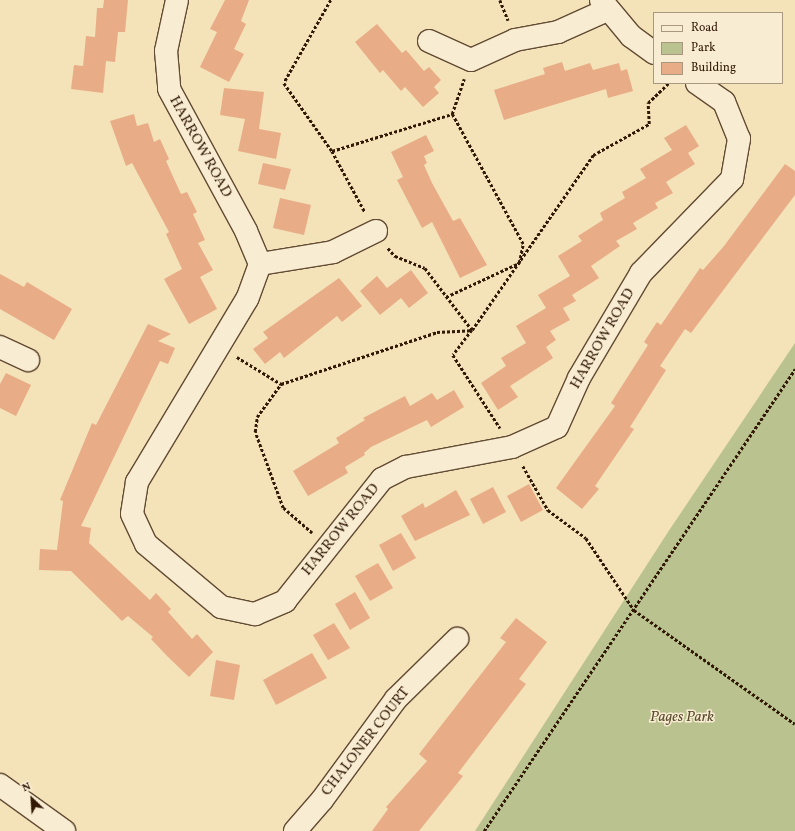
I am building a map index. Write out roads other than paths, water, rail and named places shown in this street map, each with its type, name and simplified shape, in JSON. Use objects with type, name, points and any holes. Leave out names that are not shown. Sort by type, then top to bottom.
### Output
[{"type":"street","name":"HARROW ROAD","points":[[177,0],[166,51],[169,89],[246,231],[260,264],[247,299],[137,482],[132,514],[146,544],[221,607],[255,614],[284,601],[382,479],[406,467],[512,447],[557,427],[578,378],[641,273],[732,179],[739,139],[724,102],[698,84]]},
{"type":"street","points":[[429,41],[471,60],[515,40],[558,32],[604,5],[631,36],[653,52]]},
{"type":"street","points":[[260,264],[333,252],[376,231]]},
{"type":"street","points":[[0,347],[28,360]]},
{"type":"street","name":"CHALONER COURT","points":[[295,831],[322,800],[396,699],[457,639]]},
{"type":"street","points":[[0,785],[64,831]]},
{"type":"park label","name":"Pages Park","points":[[682,718]]}]
